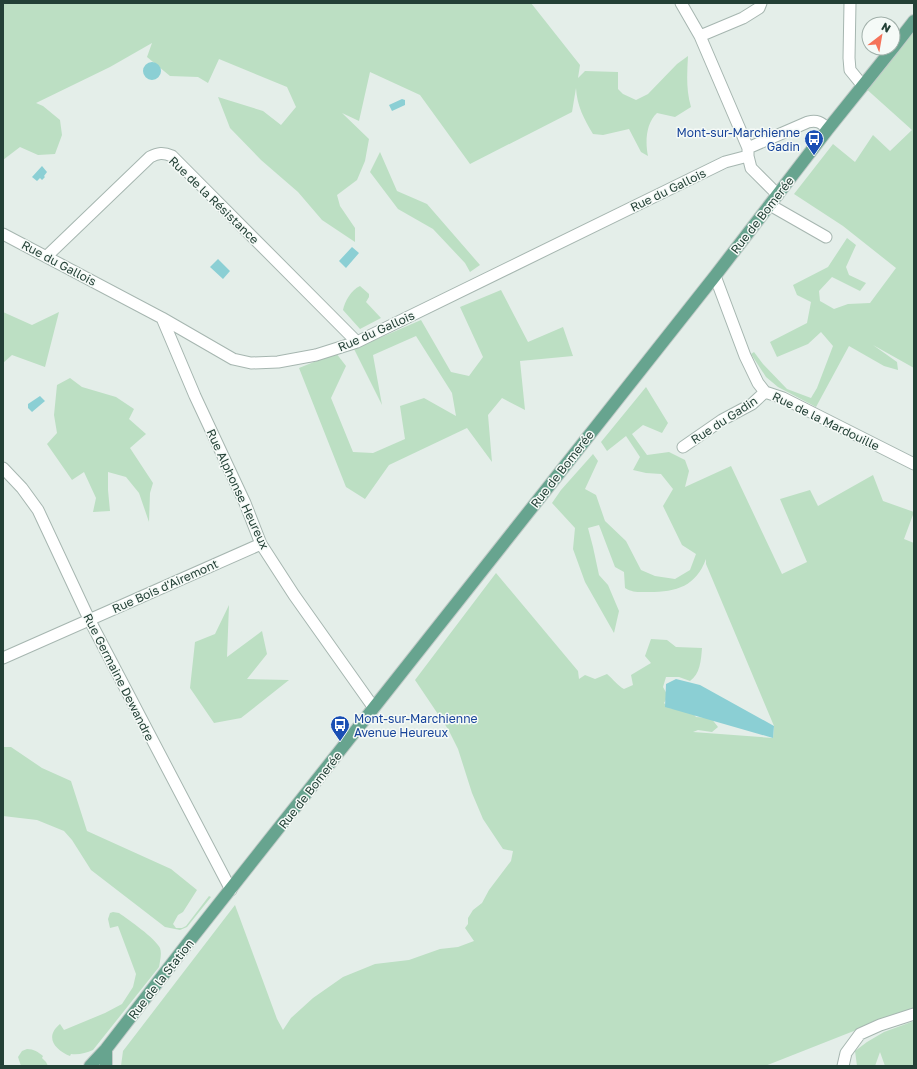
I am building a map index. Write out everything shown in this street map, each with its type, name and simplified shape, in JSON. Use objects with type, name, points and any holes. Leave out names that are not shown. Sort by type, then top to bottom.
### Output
[{"type":"main road","name":"Rue de Bomerée","points":[[901,38],[914,21]]},
{"type":"main road","name":"Rue de Bomerée","points":[[231,890],[887,56]]},
{"type":"main road","name":"Rue de la Station","points":[[90,1066],[106,1050],[231,890]]},
{"type":"main road","points":[[106,1050],[106,1066]]},
{"type":"street","points":[[681,3],[700,36],[748,152],[751,168],[778,195]]},
{"type":"street","points":[[700,36],[743,18],[759,8],[761,3]]},
{"type":"street","points":[[850,3],[850,70],[863,86]]},
{"type":"street","name":"Rue du Gallois","points":[[3,234],[162,318],[232,359],[251,363],[278,362],[316,355],[357,342],[808,122],[821,122],[828,129]]},
{"type":"street","name":"Rue de la Résistance","points":[[47,256],[150,157],[157,153],[164,153],[172,156],[357,342]]},
{"type":"street","points":[[770,205],[826,237]]},
{"type":"street","name":"Rue de la Mardouille","points":[[715,276],[744,356],[758,383],[765,392],[783,398],[914,464]]},
{"type":"street","name":"Rue Alphonse Heureux","points":[[162,318],[195,396],[245,503],[261,544],[294,595],[374,708]]},
{"type":"street","name":"Rue du Gadin","points":[[683,447],[722,420],[752,404],[765,392]]},
{"type":"street","name":"Rue Germaine Dewandre","points":[[3,468],[22,488],[38,510],[89,619],[231,890]]},
{"type":"street","name":"Rue Bois d'Airemont","points":[[3,658],[261,544]]},
{"type":"street","points":[[843,1066],[846,1053],[860,1034],[880,1025],[914,1014]]},
{"type":"green space","points":[[3,3],[531,3],[580,65],[578,78],[585,71],[618,72],[618,89],[623,94],[636,100],[648,94],[677,64],[688,56],[687,76],[689,101],[691,107],[675,117],[657,113],[653,117],[647,133],[648,156],[641,152],[629,129],[603,135],[593,134],[582,112],[578,101],[576,88],[572,112],[470,164],[420,95],[370,72],[359,121],[342,113],[369,139],[365,161],[357,180],[337,195],[340,206],[355,228],[355,242],[322,220],[298,192],[261,160],[230,128],[218,97],[263,111],[281,125],[296,107],[287,87],[219,59],[208,83],[198,77],[170,76],[147,57],[152,43],[110,67],[36,103],[43,106],[60,120],[62,135],[55,154],[38,155],[20,147],[3,160]]},
{"type":"green space","points":[[914,21],[914,368],[873,345],[897,362],[898,370],[884,366],[849,346],[816,407],[778,387],[766,377],[751,354],[754,352],[763,364],[787,389],[811,398],[817,388],[833,346],[821,332],[808,344],[777,357],[770,342],[807,323],[811,302],[797,295],[793,285],[828,267],[847,238],[856,245],[846,267],[849,275],[866,283],[860,291],[832,277],[819,291],[820,301],[834,309],[848,304],[870,303],[896,268],[843,226],[794,194],[833,144],[855,162],[873,135],[890,151],[912,130],[863,86],[887,56],[901,56],[901,38]]},
{"type":"green space","points":[[380,152],[397,191],[427,204],[480,265],[470,272],[465,263],[433,229],[398,209],[370,172]]},
{"type":"green space","points":[[360,286],[369,294],[366,302],[381,318],[360,329],[343,310],[349,296]]},
{"type":"green space","points":[[501,290],[528,342],[563,327],[573,356],[520,361],[525,410],[502,398],[488,415],[492,462],[467,428],[389,465],[365,499],[346,487],[299,368],[336,353],[346,366],[331,398],[353,452],[373,453],[405,439],[400,406],[424,398],[456,416],[452,393],[416,336],[373,355],[382,405],[354,349],[421,320],[451,372],[469,376],[483,357],[460,307]]},
{"type":"green space","points":[[3,312],[32,325],[59,312],[45,367],[12,355],[3,363]]},
{"type":"green space","points":[[70,378],[82,387],[116,397],[134,409],[129,419],[146,434],[130,448],[153,483],[150,493],[149,522],[139,493],[126,477],[108,472],[110,511],[93,512],[96,498],[84,472],[72,480],[47,444],[57,433],[54,415],[57,385]]},
{"type":"green space","points":[[646,387],[668,423],[662,433],[643,425],[632,434],[647,455],[669,452],[685,460],[689,471],[685,487],[731,466],[782,574],[807,562],[780,499],[810,490],[818,506],[873,475],[883,501],[914,512],[904,539],[914,543],[914,1009],[765,1066],[121,1066],[123,1051],[235,905],[277,1019],[283,1030],[291,1018],[313,998],[343,977],[375,964],[409,960],[440,949],[458,947],[474,941],[465,928],[468,924],[468,918],[473,910],[482,903],[489,890],[511,861],[513,851],[503,849],[483,819],[472,793],[458,749],[448,729],[415,680],[496,573],[578,671],[579,679],[585,675],[595,679],[607,674],[624,689],[633,685],[631,675],[651,663],[645,656],[651,639],[667,640],[676,647],[702,648],[698,671],[690,681],[679,677],[666,677],[663,687],[668,696],[664,703],[669,708],[692,712],[696,717],[711,718],[718,727],[712,732],[698,730],[693,732],[773,738],[774,726],[706,564],[706,559],[697,576],[684,586],[677,589],[659,592],[631,591],[625,588],[624,572],[615,567],[599,525],[588,528],[599,575],[608,585],[619,611],[614,633],[585,582],[573,549],[575,528],[552,503],[561,490],[593,454],[598,461],[585,489],[596,495],[605,521],[626,541],[641,570],[655,576],[675,579],[690,570],[696,554],[682,545],[663,506],[673,489],[661,474],[633,470],[640,457],[626,436],[607,451],[601,442]]},
{"type":"green space","points":[[229,605],[227,657],[262,631],[267,654],[247,679],[289,680],[241,718],[214,723],[190,688],[195,642],[215,634]]},
{"type":"green space","points":[[3,747],[11,747],[42,768],[71,781],[87,831],[171,869],[197,890],[183,912],[178,915],[173,924],[176,928],[186,926],[209,896],[211,897],[187,927],[180,930],[165,927],[91,870],[72,840],[64,831],[37,820],[3,816]]},
{"type":"green space","points":[[110,913],[119,913],[129,920],[157,944],[161,953],[159,967],[93,1050],[82,1054],[71,1054],[70,1056],[56,1047],[53,1043],[52,1038],[55,1029],[60,1024],[64,1030],[105,1013],[122,1004],[133,987],[136,974],[118,926],[110,928],[108,919]]},
{"type":"green space","points":[[914,1021],[914,1066],[885,1066],[880,1052],[875,1066],[857,1066],[855,1051],[884,1032]]},
{"type":"green space","points":[[27,1049],[36,1051],[43,1056],[42,1058],[48,1066],[21,1066],[18,1057],[22,1051]]},
{"type":"water","points":[[148,62],[156,62],[161,67],[159,78],[156,80],[148,80],[143,75],[143,67]]},
{"type":"water","points":[[402,99],[405,100],[405,105],[392,111],[389,105]]},
{"type":"water","points":[[42,166],[47,172],[42,180],[40,178],[37,181],[32,177]]},
{"type":"water","points":[[352,247],[359,253],[346,268],[339,261]]},
{"type":"water","points":[[218,259],[230,271],[223,279],[210,267]]},
{"type":"water","points":[[40,396],[45,401],[32,412],[28,408],[28,404]]},
{"type":"water","points":[[676,679],[700,685],[774,726],[773,738],[665,707],[666,684]]},
{"type":"place","name":"Mont-sur-Marchienne Gadin","points":[[814,156]]},
{"type":"place","name":"Mont-sur-Marchienne Avenue Heureux","points":[[340,742]]}]
